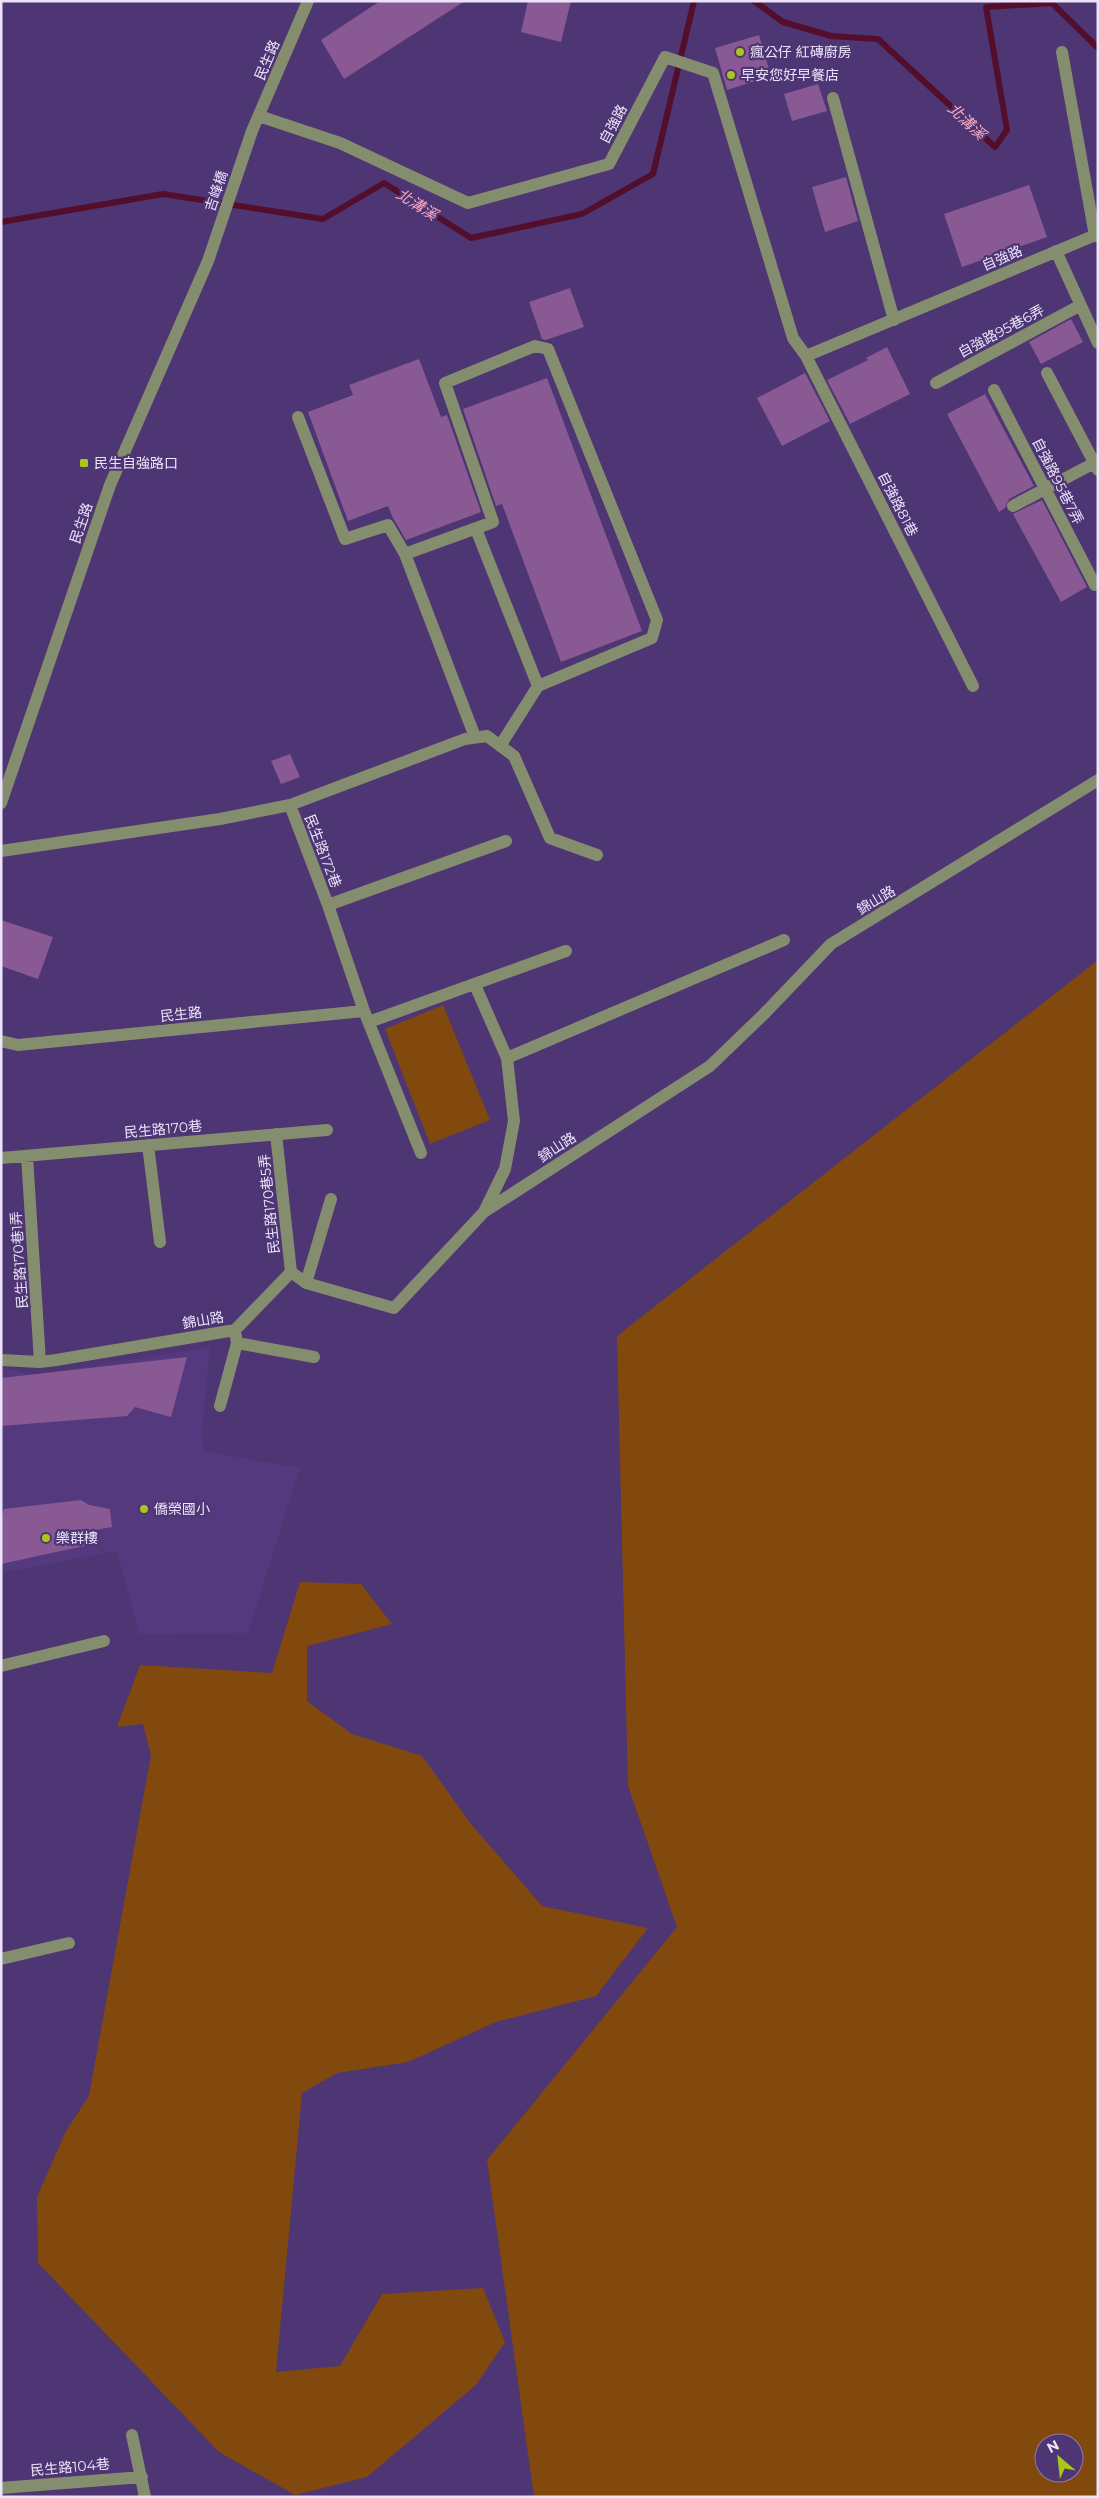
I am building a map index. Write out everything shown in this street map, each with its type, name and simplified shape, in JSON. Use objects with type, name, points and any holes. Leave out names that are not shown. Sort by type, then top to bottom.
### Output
[{"type":"street","name":"民生路","points":[[252,130],[308,1]]},
{"type":"street","name":"自強路","points":[[806,356],[1096,235],[1062,52]]},
{"type":"street","name":"自強路","points":[[259,116],[340,143],[468,203],[609,164],[665,57],[713,73],[793,338]]},
{"type":"street","points":[[833,98],[894,320]]},
{"type":"street","name":"吉峰橋","points":[[208,261],[252,130]]},
{"type":"street","points":[[1056,251],[1079,306],[1098,343]]},
{"type":"street","name":"民生路","points":[[1,803],[110,485],[208,261]]},
{"type":"street","name":"自強路95巷6弄","points":[[936,383],[1079,306]]},
{"type":"street","name":"自強路81巷","points":[[793,338],[806,356],[973,686]]},
{"type":"street","points":[[405,554],[494,522],[445,383],[535,346],[548,349],[656,620],[652,638],[538,686],[500,746]]},
{"type":"street","points":[[1013,506],[1097,465],[1047,373]]},
{"type":"street","name":"自強路95巷7弄","points":[[994,390],[1095,585]]},
{"type":"street","points":[[298,417],[345,539],[388,525],[405,554],[475,737]]},
{"type":"street","points":[[476,530],[538,686]]},
{"type":"street","points":[[290,805],[465,739],[487,736],[514,756],[550,838],[597,855]]},
{"type":"street","name":"錦山路","points":[[1,1360],[40,1362],[235,1330],[291,1272],[306,1283],[394,1308],[484,1212],[710,1066],[832,944],[1098,780]]},
{"type":"street","name":"民生路172巷","points":[[1,850],[220,819],[290,805],[328,905],[366,1016],[421,1153]]},
{"type":"street","points":[[328,905],[506,841]]},
{"type":"street","points":[[507,1058],[784,940]]},
{"type":"street","name":"民生路","points":[[1,1041],[18,1045],[366,1016],[475,985],[566,951]]},
{"type":"street","points":[[475,985],[507,1058],[514,1121],[505,1169],[484,1212]]},
{"type":"street","name":"民生路170巷","points":[[1,1158],[327,1130]]},
{"type":"street","name":"民生路170巷5弄","points":[[276,1134],[291,1272]]},
{"type":"street","points":[[148,1145],[160,1242]]},
{"type":"street","name":"民生路170巷1弄","points":[[27,1156],[40,1362]]},
{"type":"street","points":[[306,1283],[331,1198]]},
{"type":"street","points":[[220,1406],[237,1343],[235,1330]]},
{"type":"street","points":[[237,1343],[314,1357]]},
{"type":"street","points":[[1,1666],[104,1640]]},
{"type":"street","points":[[1,1959],[69,1943]]},
{"type":"street","points":[[132,2435],[145,2497]]},
{"type":"street","name":"民生路104巷","points":[[1,2488],[142,2477]]},
{"type":"shaded area","points":[[1098,960],[1098,2497],[534,2497],[487,2160],[677,1927],[628,1786],[617,1336]]},
{"type":"shaded area","points":[[443,1005],[490,1120],[430,1144],[385,1029]]},
{"type":"shaded area","name":"僑榮國小","points":[[210,1347],[202,1431],[203,1451],[300,1468],[248,1633],[139,1634],[117,1551],[1,1573],[1,1368],[36,1375]]},
{"type":"shaded area","points":[[300,1582],[361,1584],[392,1624],[307,1646],[307,1701],[352,1734],[422,1756],[470,1823],[542,1906],[648,1928],[596,1996],[496,2022],[408,2062],[337,2073],[302,2093],[276,2372],[340,2366],[382,2294],[483,2288],[505,2342],[476,2385],[367,2477],[295,2495],[219,2452],[38,2263],[37,2197],[66,2131],[89,2096],[151,1755],[143,1724],[117,1727],[140,1665],[272,1673]]},
{"type":"building","points":[[380,1],[465,1],[344,79],[321,40]]},
{"type":"building","points":[[528,1],[571,1],[561,42],[521,32]]},
{"type":"building","points":[[759,35],[771,76],[727,90],[715,48]]},
{"type":"building","points":[[818,84],[827,111],[792,121],[784,94]]},
{"type":"building","points":[[846,177],[858,221],[825,232],[812,187]]},
{"type":"building","points":[[1029,185],[1047,237],[962,267],[944,214]]},
{"type":"building","points":[[570,288],[584,327],[546,340],[542,339],[529,302]]},
{"type":"building","points":[[1071,319],[1083,342],[1041,364],[1029,342]]},
{"type":"building","points":[[887,347],[910,394],[850,424],[827,380],[868,360],[866,358]]},
{"type":"building","points":[[419,359],[441,417],[447,415],[481,512],[406,540],[388,506],[348,521],[308,412],[353,395],[349,385]]},
{"type":"building","points":[[805,373],[830,421],[782,446],[757,398]]},
{"type":"building","points":[[547,378],[642,631],[561,662],[502,504],[496,506],[463,409]]},
{"type":"building","points":[[985,394],[1034,486],[1009,499],[1005,508],[999,512],[947,414]]},
{"type":"building","points":[[1042,500],[1087,587],[1061,602],[1013,514]]},
{"type":"building","points":[[290,754],[300,777],[281,784],[271,761]]},
{"type":"building","points":[[1,920],[53,937],[38,979],[1,966]]},
{"type":"building","points":[[187,1357],[171,1417],[135,1407],[127,1416],[1,1426],[1,1378]]},
{"type":"building","name":"樂群樓","points":[[81,1500],[89,1505],[110,1509],[112,1527],[90,1531],[93,1544],[1,1564],[1,1520],[4,1509]]},
{"type":"waterway","name":"北溝溪","points":[[1,222],[163,194],[323,219],[384,183],[471,238],[582,214],[653,174],[694,1]]},
{"type":"waterway","name":"北溝溪","points":[[754,1],[783,22],[831,36],[878,39],[995,147],[1007,130],[986,7],[1052,3],[1098,48]]},
{"type":"place","name":"瘋公仔 紅磚廚房","points":[[740,52]]},
{"type":"place","name":"早安您好早餐店","points":[[731,75]]},
{"type":"place","name":"民生自強路口","points":[[84,463]]},
{"type":"place","name":"僑榮國小","points":[[144,1509]]},
{"type":"place","name":"樂群樓","points":[[46,1538]]}]
